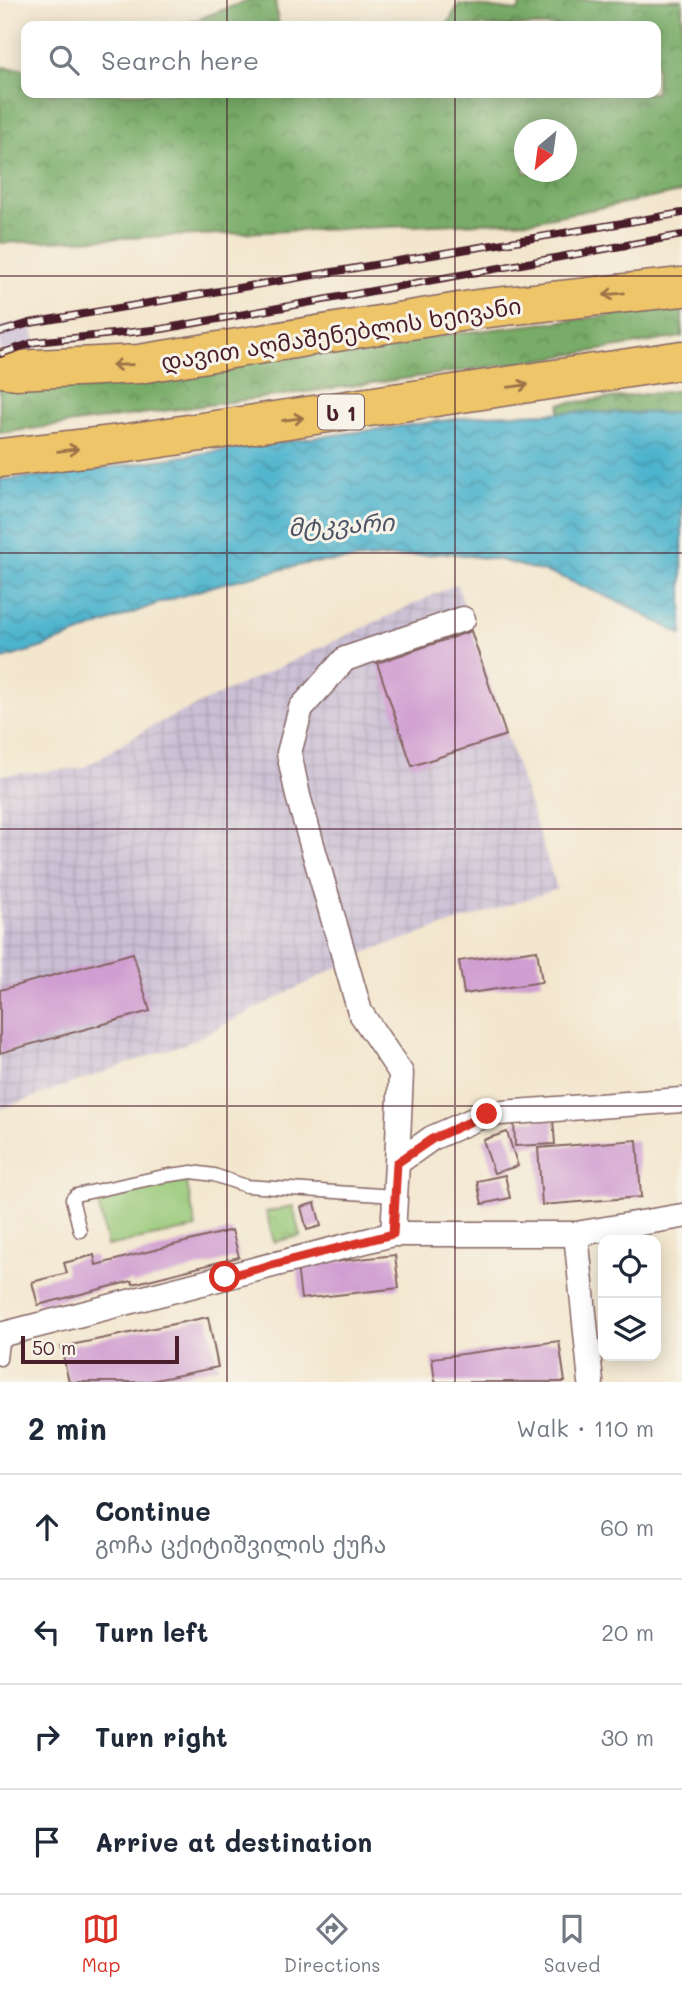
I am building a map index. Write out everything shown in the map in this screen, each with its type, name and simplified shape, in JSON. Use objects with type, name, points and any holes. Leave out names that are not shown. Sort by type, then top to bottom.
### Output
[{"type":"highway","name":"დავით აღმაშენებლის ხეივანი","points":[[0,368],[139,365],[478,309],[682,287]]},
{"type":"highway","name":"ს 1","points":[[0,458],[128,443],[682,360]]},
{"type":"street","points":[[393,1234],[401,1073],[360,1012],[298,796],[289,753],[301,708],[345,659],[463,619]]},
{"type":"street","points":[[397,1163],[432,1139],[487,1114],[682,1100]]},
{"type":"street","points":[[1,1334],[393,1234],[576,1234],[682,1216]]},
{"type":"street","points":[[576,1234],[590,1382]]},
{"type":"lane","points":[[80,1231],[72,1199],[76,1195],[192,1172],[214,1175],[246,1186],[395,1196]]},
{"type":"lane","points":[[0,1359],[1,1334]]},
{"type":"shaded area","points":[[30,320],[37,352],[0,365],[0,327]]},
{"type":"shaded area","points":[[457,584],[557,889],[371,950],[192,1041],[0,1109],[0,775],[83,768],[150,727]]},
{"type":"green space","points":[[249,0],[275,0],[278,21],[193,21]]},
{"type":"green space","points":[[522,0],[682,0],[682,192],[532,221],[0,243],[0,67],[21,69],[21,98],[661,98],[661,21],[449,21],[459,4],[518,11]]},
{"type":"green space","points":[[682,307],[682,337],[506,365],[0,433],[0,387]]},
{"type":"green space","points":[[682,390],[682,413],[559,413],[560,404]]},
{"type":"green space","points":[[186,1179],[196,1228],[107,1246],[97,1197]]},
{"type":"green space","points":[[293,1206],[300,1236],[274,1242],[266,1212]]},
{"type":"water","name":"მტკვარი","points":[[682,413],[682,635],[624,604],[559,576],[500,560],[449,553],[309,563],[220,584],[0,660],[0,480],[65,474],[486,415]]},
{"type":"building","points":[[471,631],[506,735],[412,766],[377,663]]},
{"type":"building","points":[[537,950],[542,982],[464,994],[459,961]]},
{"type":"building","points":[[133,953],[150,1011],[0,1053],[0,990]]},
{"type":"building","points":[[553,1119],[555,1144],[515,1146],[514,1121]]},
{"type":"building","points":[[507,1132],[518,1166],[494,1173],[483,1140]]},
{"type":"building","points":[[637,1140],[641,1197],[542,1205],[538,1148]]},
{"type":"building","points":[[505,1175],[510,1198],[482,1204],[477,1181]]},
{"type":"building","points":[[315,1203],[321,1226],[307,1230],[301,1207]]},
{"type":"building","points":[[232,1230],[239,1257],[38,1305],[32,1282],[67,1273],[64,1263],[94,1255],[96,1265]]},
{"type":"building","points":[[395,1255],[399,1288],[301,1299],[297,1266]]},
{"type":"building","points":[[208,1317],[218,1367],[146,1382],[69,1382],[61,1347]]},
{"type":"building","points":[[559,1341],[565,1382],[435,1382],[432,1358]]},
{"type":"railway","points":[[0,332],[30,323],[682,213]]},
{"type":"railway","points":[[0,354],[35,342],[162,329],[682,235]]},
{"type":"route","points":[[225,1277],[393,1234],[397,1163],[432,1139],[487,1114]]}]
